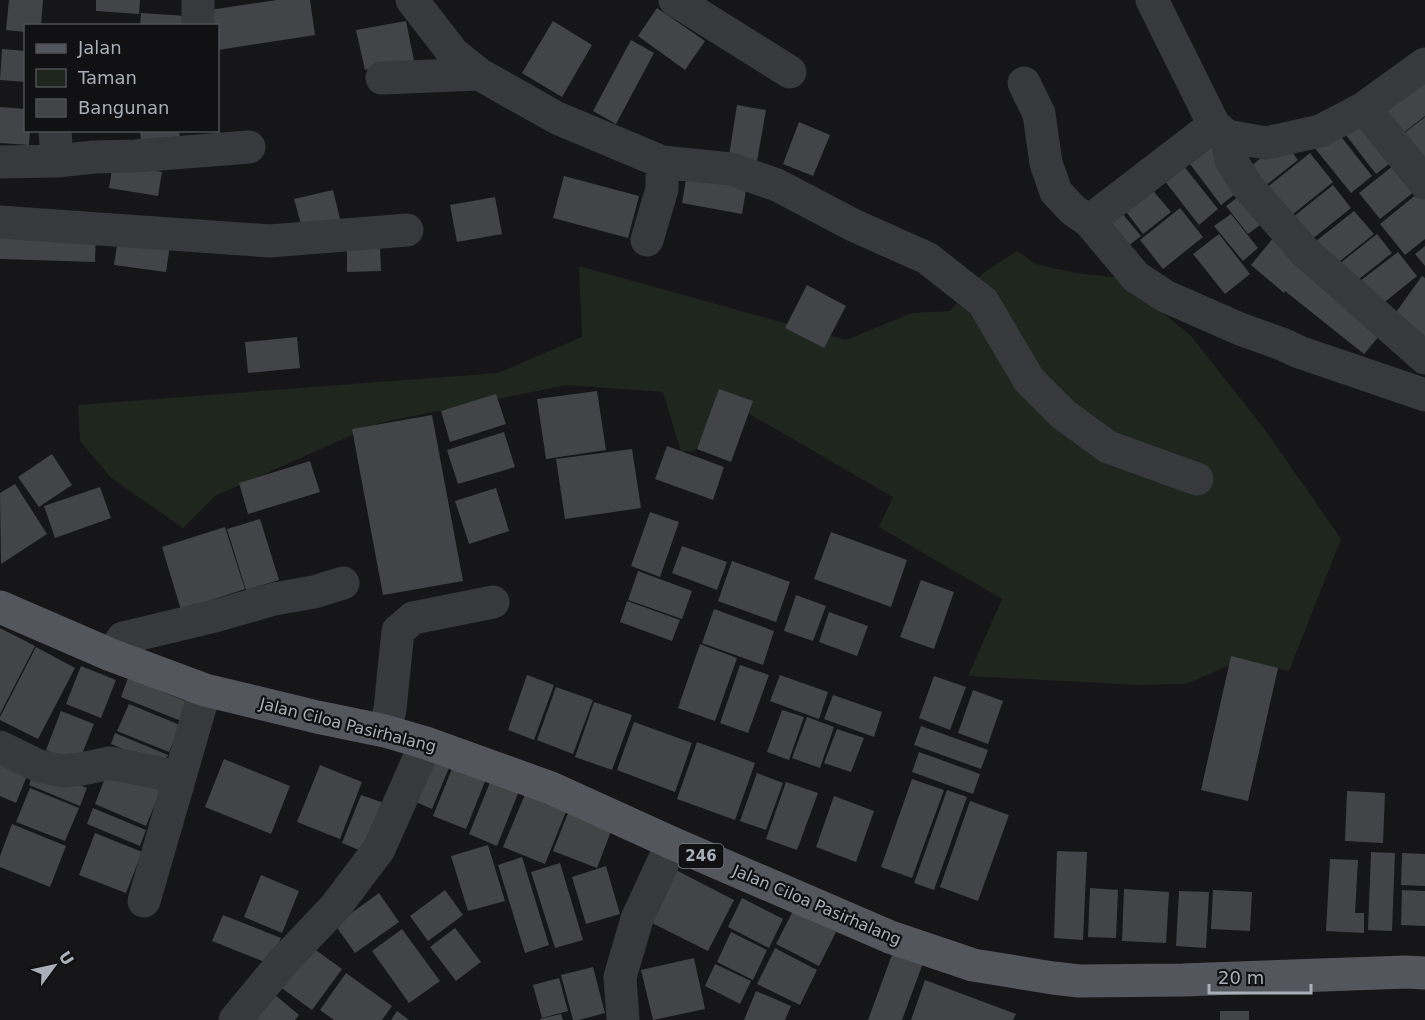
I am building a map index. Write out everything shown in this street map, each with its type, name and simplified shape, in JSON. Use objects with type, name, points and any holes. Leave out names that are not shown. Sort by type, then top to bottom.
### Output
[{"type":"main road","name":"Jalan Ciloa Pasirhalang","points":[[0,607],[111,656],[205,690],[385,731],[426,743],[550,788],[890,938],[973,965],[1079,981],[1425,973]]},
{"type":"street","points":[[198,0],[198,24]]},
{"type":"street","points":[[412,0],[453,53],[479,74],[557,118],[662,162],[731,169],[777,185],[853,225],[927,258],[983,302],[1029,380],[1063,414],[1108,447],[1197,479]]},
{"type":"street","points":[[675,0],[790,72]]},
{"type":"street","points":[[1152,0],[1221,131],[1231,160],[1248,187],[1305,252],[1425,358]]},
{"type":"street","points":[[1089,221],[1221,131],[1266,143],[1320,131],[1364,108],[1425,64]]},
{"type":"street","points":[[382,78],[479,74]]},
{"type":"street","points":[[1024,83],[1039,114],[1046,163],[1056,192],[1073,210],[1089,221],[1136,278],[1165,296],[1240,329],[1299,352],[1425,395]]},
{"type":"street","points":[[1364,108],[1425,183]]},
{"type":"street","points":[[0,162],[56,146],[94,157],[135,156],[200,141],[249,147]]},
{"type":"street","points":[[647,240],[663,189],[662,162]]},
{"type":"street","points":[[0,222],[270,241],[407,230]]},
{"type":"street","points":[[111,656],[123,638],[343,583]]},
{"type":"street","points":[[385,731],[390,709],[398,631],[413,618],[493,602]]},
{"type":"street","points":[[144,901],[205,690]]},
{"type":"street","points":[[235,1020],[283,962],[336,906],[379,849],[426,743]]},
{"type":"street","points":[[0,747],[39,766],[62,771],[110,763],[164,774],[178,785]]},
{"type":"street","points":[[623,1020],[620,977],[637,920],[672,843]]},
{"type":"green space","points":[[1017,251],[1036,264],[1076,273],[1121,278],[1191,336],[1266,431],[1341,539],[1289,671],[1242,660],[1186,684],[1139,685],[968,676],[1002,599],[879,527],[893,497],[725,400],[695,451],[681,452],[663,392],[567,385],[379,423],[215,496],[183,528],[111,478],[80,441],[78,405],[498,373],[582,337],[579,266],[846,340],[912,313],[950,311],[983,273]]},
{"type":"building","points":[[9,0],[43,0],[41,24],[24,24],[24,32],[6,30]]},
{"type":"building","points":[[96,0],[140,0],[139,14],[96,11]]},
{"type":"building","points":[[277,0],[310,0],[315,35],[219,50],[219,24],[205,24],[203,11]]},
{"type":"building","points":[[657,8],[705,41],[685,70],[638,36]]},
{"type":"building","points":[[141,13],[186,16],[185,24],[140,24]]},
{"type":"building","points":[[406,21],[414,61],[365,70],[356,30]]},
{"type":"building","points":[[553,21],[592,45],[562,97],[522,73]]},
{"type":"building","points":[[631,40],[654,53],[616,124],[593,111]]},
{"type":"building","points":[[2,49],[24,51],[24,82],[0,80]]},
{"type":"building","points":[[1425,81],[1425,116],[1398,137],[1381,116]]},
{"type":"building","points":[[737,105],[766,110],[756,167],[728,162]]},
{"type":"building","points":[[0,107],[24,109],[24,132],[30,132],[29,145],[0,143]]},
{"type":"building","points":[[1362,114],[1397,158],[1376,174],[1342,130]]},
{"type":"building","points":[[1425,117],[1425,163],[1398,138]]},
{"type":"building","points":[[799,122],[830,135],[813,176],[783,164]]},
{"type":"building","points":[[1335,129],[1372,176],[1351,193],[1314,147]]},
{"type":"building","points":[[140,132],[179,132],[180,138],[141,141]]},
{"type":"building","points":[[1283,140],[1298,160],[1265,186],[1250,167]]},
{"type":"building","points":[[1212,147],[1244,187],[1221,205],[1190,164]]},
{"type":"building","points":[[1310,153],[1333,182],[1288,218],[1265,189]]},
{"type":"building","points":[[1399,161],[1420,187],[1380,219],[1359,193]]},
{"type":"building","points":[[113,163],[162,172],[158,196],[109,188]]},
{"type":"building","points":[[1183,165],[1218,209],[1199,225],[1164,180]]},
{"type":"building","points":[[687,173],[747,184],[742,214],[682,203]]},
{"type":"building","points":[[564,176],[639,196],[628,238],[553,218]]},
{"type":"building","points":[[1333,185],[1351,208],[1311,240],[1293,217]]},
{"type":"building","points":[[1150,187],[1171,212],[1143,234],[1124,209]]},
{"type":"building","points":[[1423,189],[1425,192],[1425,239],[1405,255],[1380,224]]},
{"type":"building","points":[[333,190],[340,219],[302,228],[294,199]]},
{"type":"building","points":[[1246,191],[1268,219],[1248,234],[1226,206]]},
{"type":"building","points":[[495,197],[502,234],[457,242],[450,205]]},
{"type":"building","points":[[1180,208],[1203,237],[1163,269],[1140,240]]},
{"type":"building","points":[[1354,211],[1374,234],[1335,265],[1316,241]]},
{"type":"building","points":[[1121,212],[1141,236],[1123,250],[1103,225]]},
{"type":"building","points":[[1231,214],[1258,248],[1243,261],[1214,226]]},
{"type":"building","points":[[0,228],[96,232],[95,262],[0,259]]},
{"type":"building","points":[[1219,234],[1250,274],[1225,294],[1193,254]]},
{"type":"building","points":[[1377,234],[1392,253],[1354,283],[1339,264]]},
{"type":"building","points":[[1274,237],[1386,328],[1364,354],[1251,265]]},
{"type":"building","points":[[118,238],[170,245],[166,272],[114,265]]},
{"type":"building","points":[[1425,246],[1425,266],[1415,254]]},
{"type":"building","points":[[347,248],[380,248],[381,271],[347,272]]},
{"type":"building","points":[[1398,252],[1417,276],[1376,309],[1356,284]]},
{"type":"building","points":[[1422,276],[1425,278],[1425,348],[1389,322]]},
{"type":"building","points":[[807,285],[846,306],[824,348],[785,328]]},
{"type":"building","points":[[297,337],[300,368],[248,373],[245,342]]},
{"type":"building","points":[[719,389],[753,401],[731,462],[697,449]]},
{"type":"building","points":[[597,391],[606,450],[546,459],[537,399]]},
{"type":"building","points":[[496,394],[506,424],[450,442],[441,411]]},
{"type":"building","points":[[432,415],[463,581],[383,595],[352,429]]},
{"type":"building","points":[[504,432],[515,467],[458,484],[447,450]]},
{"type":"building","points":[[667,446],[724,467],[713,500],[655,479]]},
{"type":"building","points":[[632,449],[641,508],[565,519],[556,459]]},
{"type":"building","points":[[52,454],[72,485],[39,507],[18,477]]},
{"type":"building","points":[[310,461],[320,492],[248,514],[239,483]]},
{"type":"building","points":[[15,484],[47,534],[1,564],[0,493]]},
{"type":"building","points":[[100,487],[111,518],[55,538],[44,506]]},
{"type":"building","points":[[496,488],[509,531],[469,544],[455,501]]},
{"type":"building","points":[[650,512],[679,522],[660,577],[631,566]]},
{"type":"building","points":[[260,519],[279,580],[246,590],[227,529]]},
{"type":"building","points":[[225,527],[245,589],[181,610],[162,547]]},
{"type":"building","points":[[831,532],[907,560],[891,607],[814,579]]},
{"type":"building","points":[[682,546],[727,562],[717,590],[672,573]]},
{"type":"building","points":[[732,561],[790,582],[776,622],[718,601]]},
{"type":"building","points":[[638,571],[692,591],[682,619],[628,600]]},
{"type":"building","points":[[921,580],[954,592],[934,649],[900,637]]},
{"type":"building","points":[[796,595],[826,606],[813,641],[784,631]]},
{"type":"building","points":[[627,601],[680,620],[672,641],[620,622]]},
{"type":"building","points":[[714,609],[774,631],[763,665],[702,643]]},
{"type":"building","points":[[829,612],[868,626],[857,656],[819,642]]},
{"type":"building","points":[[0,628],[35,646],[0,714]]},
{"type":"building","points":[[700,644],[737,658],[715,721],[678,708]]},
{"type":"building","points":[[36,647],[75,668],[38,739],[0,720]]},
{"type":"building","points":[[1231,656],[1278,668],[1248,801],[1201,790]]},
{"type":"building","points":[[740,665],[769,675],[748,733],[720,723]]},
{"type":"building","points":[[81,666],[116,680],[101,718],[66,704]]},
{"type":"building","points":[[527,675],[554,685],[534,740],[508,730]]},
{"type":"building","points":[[780,675],[828,692],[819,719],[770,701]]},
{"type":"building","points":[[934,676],[966,687],[950,730],[919,718]]},
{"type":"building","points":[[128,678],[188,702],[181,721],[121,697]]},
{"type":"building","points":[[556,687],[593,700],[573,754],[537,740]]},
{"type":"building","points":[[973,690],[1003,701],[988,744],[958,733]]},
{"type":"building","points":[[833,695],[882,712],[874,737],[824,719]]},
{"type":"building","points":[[594,702],[632,715],[612,770],[575,757]]},
{"type":"building","points":[[129,704],[180,725],[169,752],[117,731]]},
{"type":"building","points":[[782,710],[804,717],[789,760],[767,752]]},
{"type":"building","points":[[61,711],[94,724],[78,764],[46,750]]},
{"type":"building","points":[[807,717],[834,727],[820,768],[792,758]]},
{"type":"building","points":[[634,722],[692,743],[675,792],[617,770]]},
{"type":"building","points":[[921,726],[988,750],[981,769],[914,745]]},
{"type":"building","points":[[837,729],[864,738],[851,772],[824,763]]},
{"type":"building","points":[[115,733],[168,755],[163,766],[111,744]]},
{"type":"building","points":[[697,742],[755,763],[735,820],[677,799]]},
{"type":"building","points":[[919,752],[980,774],[973,794],[912,772]]},
{"type":"building","points":[[428,754],[451,763],[432,809],[409,799]]},
{"type":"building","points":[[0,759],[29,771],[16,803],[0,796]]},
{"type":"building","points":[[224,759],[290,786],[271,834],[205,807]]},
{"type":"building","points":[[455,761],[488,774],[466,829],[433,816]]},
{"type":"building","points":[[110,765],[162,787],[146,826],[95,804]]},
{"type":"building","points":[[320,765],[362,782],[340,839],[297,822]]},
{"type":"building","points":[[36,767],[87,788],[80,806],[29,785]]},
{"type":"building","points":[[757,773],[783,783],[766,830],[740,821]]},
{"type":"building","points":[[912,779],[944,790],[912,878],[881,867]]},
{"type":"building","points":[[491,780],[519,791],[497,846],[469,834]]},
{"type":"building","points":[[786,782],[818,793],[797,850],[766,839]]},
{"type":"building","points":[[30,788],[79,808],[65,841],[16,822]]},
{"type":"building","points":[[947,790],[967,797],[934,890],[914,883]]},
{"type":"building","points":[[1347,791],[1385,793],[1383,843],[1345,841]]},
{"type":"building","points":[[526,792],[567,809],[545,864],[503,847]]},
{"type":"building","points":[[361,795],[384,803],[364,852],[342,843]]},
{"type":"building","points":[[834,796],[874,811],[856,862],[816,847]]},
{"type":"building","points":[[970,801],[1009,815],[978,901],[940,887]]},
{"type":"building","points":[[93,808],[146,830],[140,846],[87,824]]},
{"type":"building","points":[[570,808],[613,826],[597,868],[553,851]]},
{"type":"building","points":[[12,824],[66,846],[50,887],[0,867],[0,856]]},
{"type":"building","points":[[95,833],[142,852],[126,893],[79,875]]},
{"type":"building","points":[[488,845],[505,901],[468,911],[451,856]]},
{"type":"building","points":[[1057,851],[1087,852],[1083,940],[1054,938]]},
{"type":"building","points":[[1371,852],[1395,853],[1392,931],[1368,930]]},
{"type":"building","points":[[1402,853],[1425,854],[1425,886],[1401,885]]},
{"type":"building","points":[[522,857],[549,945],[525,953],[498,865]]},
{"type":"building","points":[[1330,859],[1358,860],[1355,913],[1364,913],[1364,933],[1326,931]]},
{"type":"building","points":[[560,863],[583,940],[555,948],[531,872]]},
{"type":"building","points":[[606,866],[620,914],[586,924],[572,877]]},
{"type":"building","points":[[674,869],[734,900],[708,951],[648,921]]},
{"type":"building","points":[[261,875],[299,891],[282,933],[244,917]]},
{"type":"building","points":[[1090,888],[1118,890],[1116,938],[1088,937]]},
{"type":"building","points":[[1124,889],[1169,892],[1166,943],[1122,941]]},
{"type":"building","points":[[445,890],[463,915],[428,941],[410,916]]},
{"type":"building","points":[[1213,890],[1252,892],[1250,931],[1211,929]]},
{"type":"building","points":[[1402,890],[1425,891],[1425,926],[1401,925]]},
{"type":"building","points":[[1179,891],[1209,892],[1206,948],[1176,946]]},
{"type":"building","points":[[379,893],[399,922],[355,953],[335,925]]},
{"type":"building","points":[[742,898],[783,919],[769,948],[728,927]]},
{"type":"building","points":[[793,911],[836,932],[819,966],[776,944]]},
{"type":"building","points":[[223,915],[281,938],[270,964],[212,941]]},
{"type":"building","points":[[455,928],[481,962],[456,981],[430,947]]},
{"type":"building","points":[[402,929],[440,981],[409,1003],[372,951]]},
{"type":"building","points":[[731,932],[767,950],[753,980],[717,962]]},
{"type":"building","points":[[306,943],[342,969],[312,1010],[276,984]]},
{"type":"building","points":[[775,948],[817,970],[800,1005],[757,984]]},
{"type":"building","points":[[893,952],[923,963],[902,1020],[868,1020]]},
{"type":"building","points":[[694,958],[705,1009],[653,1020],[641,970]]},
{"type":"building","points":[[715,964],[751,981],[740,1004],[705,986]]},
{"type":"building","points":[[593,967],[605,1013],[573,1020],[561,975]]},
{"type":"building","points":[[346,973],[392,1006],[382,1020],[334,1020],[320,1010]]},
{"type":"building","points":[[559,978],[568,1011],[542,1018],[533,985]]},
{"type":"building","points":[[925,980],[1016,1014],[1013,1020],[911,1020]]},
{"type":"building","points":[[268,989],[299,1015],[295,1020],[242,1020]]},
{"type":"building","points":[[756,991],[791,1006],[785,1020],[744,1020]]},
{"type":"building","points":[[397,1011],[409,1020],[391,1020]]},
{"type":"building","points":[[1220,1011],[1249,1011],[1249,1020],[1220,1020]]},
{"type":"building","points":[[561,1014],[563,1020],[540,1020],[540,1019]]}]
